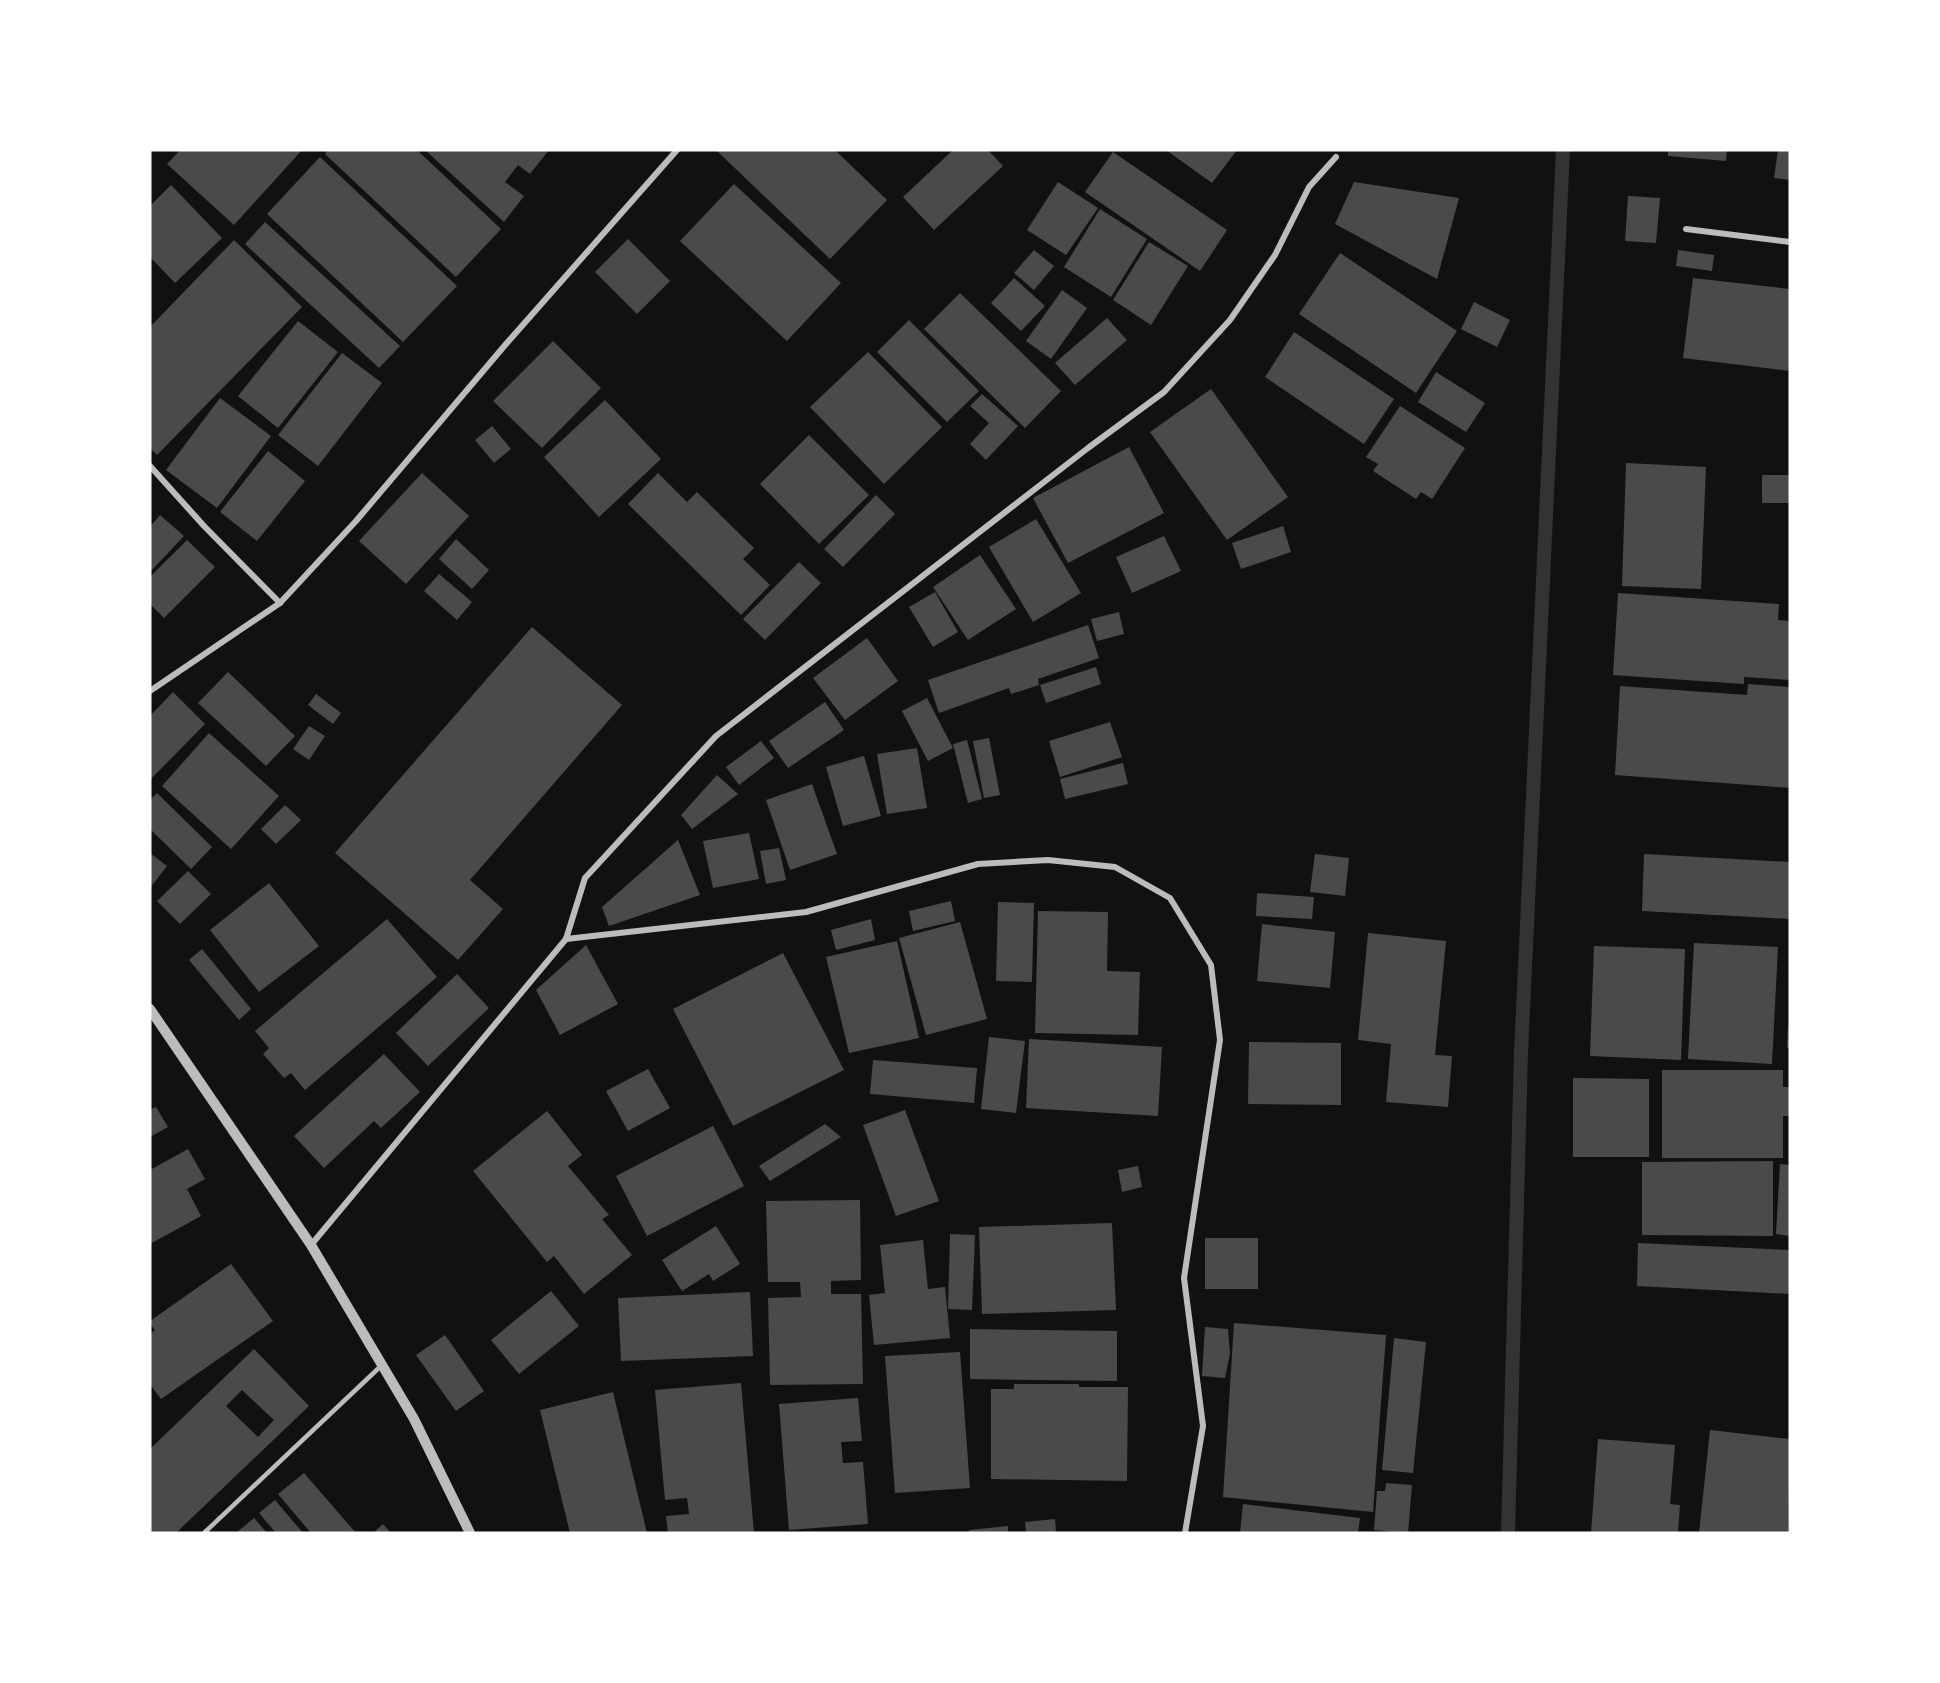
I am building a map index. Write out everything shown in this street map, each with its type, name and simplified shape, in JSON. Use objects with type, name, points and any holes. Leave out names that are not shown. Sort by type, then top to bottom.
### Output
[{"type":"street","points":[[150,691],[279,603],[356,521],[506,344],[676,150]]},
{"type":"street","points":[[311,1245],[566,939],[585,878],[716,736],[1088,448],[1164,392],[1230,320],[1275,255],[1309,187],[1336,157]]},
{"type":"street","points":[[1686,229],[1790,242]]},
{"type":"street","points":[[150,466],[204,526],[279,603]]},
{"type":"street","points":[[566,939],[806,912],[978,864],[1048,860],[1116,867],[1170,898],[1211,965],[1220,1040],[1184,1278],[1203,1426],[1185,1533]]},
{"type":"street","points":[[150,1009],[311,1245],[414,1419],[470,1533]]},
{"type":"lane","points":[[204,1533],[382,1365]]},
{"type":"building","points":[[180,150],[302,150],[234,225],[167,164]]},
{"type":"building","points":[[328,150],[417,150],[501,229],[456,277],[325,154]]},
{"type":"building","points":[[425,150],[549,150],[530,174],[518,165],[505,182],[524,196],[504,222]]},
{"type":"building","points":[[716,150],[835,150],[887,200],[830,259]]},
{"type":"building","points":[[953,150],[988,150],[1003,166],[934,230],[903,197]]},
{"type":"building","points":[[1166,150],[1237,150],[1212,183]]},
{"type":"building","points":[[1668,150],[1727,150],[1726,161],[1668,156]]},
{"type":"building","points":[[1778,150],[1790,150],[1790,180],[1774,178]]},
{"type":"building","points":[[1113,152],[1227,230],[1200,271],[1085,192]]},
{"type":"building","points":[[320,157],[457,286],[403,342],[267,214]]},
{"type":"building","points":[[1058,182],[1098,208],[1066,255],[1027,230]]},
{"type":"building","points":[[1354,182],[1459,198],[1437,279],[1335,224]]},
{"type":"building","points":[[734,184],[841,283],[787,341],[680,241]]},
{"type":"building","points":[[171,185],[222,238],[175,283],[150,257],[150,206]]},
{"type":"building","points":[[1628,196],[1660,198],[1656,243],[1625,241]]},
{"type":"building","points":[[1100,209],[1147,239],[1111,297],[1064,267]]},
{"type":"building","points":[[265,222],[400,346],[379,368],[245,244]]},
{"type":"building","points":[[628,239],[670,281],[637,314],[595,272]]},
{"type":"building","points":[[234,240],[302,307],[157,455],[150,448],[150,327]]},
{"type":"building","points":[[1149,242],[1188,266],[1151,325],[1113,300]]},
{"type":"building","points":[[1034,250],[1054,266],[1034,290],[1014,273]]},
{"type":"building","points":[[1678,250],[1714,255],[1712,271],[1676,266]]},
{"type":"building","points":[[1340,253],[1457,331],[1416,393],[1299,314]]},
{"type":"building","points":[[1014,278],[1045,306],[1021,331],[991,303]]},
{"type":"building","points":[[1693,278],[1790,289],[1790,371],[1683,358]]},
{"type":"building","points":[[1062,290],[1087,308],[1051,359],[1026,341]]},
{"type":"building","points":[[960,293],[1061,391],[1025,428],[924,329]]},
{"type":"building","points":[[1474,302],[1510,320],[1497,347],[1461,329]]},
{"type":"building","points":[[1107,318],[1127,340],[1075,385],[1055,363]]},
{"type":"building","points":[[909,320],[979,391],[947,422],[877,352]]},
{"type":"building","points":[[298,321],[338,352],[278,428],[238,396]]},
{"type":"building","points":[[1294,332],[1394,399],[1364,444],[1265,377]]},
{"type":"building","points":[[553,341],[601,388],[542,448],[493,401]]},
{"type":"building","points":[[868,352],[942,427],[884,484],[810,407]]},
{"type":"building","points":[[342,353],[382,383],[318,466],[278,435]]},
{"type":"building","points":[[1436,372],[1485,403],[1466,432],[1418,402]]},
{"type":"building","points":[[1211,389],[1288,497],[1227,540],[1150,432]]},
{"type":"building","points":[[982,394],[1018,426],[986,460],[970,444],[989,423],[970,406]]},
{"type":"building","points":[[220,398],[271,436],[217,508],[166,470]]},
{"type":"building","points":[[605,400],[661,459],[599,517],[544,457]]},
{"type":"building","points":[[1400,406],[1465,448],[1432,499],[1421,492],[1416,499],[1373,471],[1378,464],[1366,457]]},
{"type":"building","points":[[492,426],[511,449],[494,463],[475,440]]},
{"type":"building","points":[[809,435],[869,495],[819,544],[760,484]]},
{"type":"building","points":[[1129,447],[1164,513],[1068,563],[1033,498]]},
{"type":"building","points":[[268,451],[305,481],[257,541],[220,512]]},
{"type":"building","points":[[1626,463],[1706,467],[1701,589],[1622,586]]},
{"type":"building","points":[[422,473],[469,516],[406,584],[359,541]]},
{"type":"building","points":[[658,473],[687,502],[697,492],[754,548],[743,559],[770,585],[741,615],[628,504]]},
{"type":"building","points":[[1762,475],[1790,475],[1790,503],[1762,503]]},
{"type":"building","points":[[876,495],[895,514],[843,567],[824,549]]},
{"type":"building","points":[[160,515],[184,536],[150,572],[150,527]]},
{"type":"building","points":[[1036,519],[1081,593],[1033,622],[989,547]]},
{"type":"building","points":[[1283,526],[1291,552],[1241,569],[1232,543]]},
{"type":"building","points":[[1164,536],[1181,571],[1132,593],[1116,557]]},
{"type":"building","points":[[456,539],[489,570],[472,589],[439,559]]},
{"type":"building","points":[[187,540],[215,567],[164,618],[150,604],[150,577]]},
{"type":"building","points":[[980,555],[1016,609],[968,640],[933,587]]},
{"type":"building","points":[[799,562],[821,583],[765,640],[743,619]]},
{"type":"building","points":[[439,574],[472,602],[457,620],[424,591]]},
{"type":"building","points":[[935,592],[958,632],[933,647],[909,607]]},
{"type":"building","points":[[1618,593],[1779,604],[1778,620],[1790,621],[1790,680],[1744,677],[1744,684],[1613,675]]},
{"type":"building","points":[[1119,612],[1124,634],[1097,641],[1091,619]]},
{"type":"building","points":[[1088,625],[1099,658],[1038,679],[1039,685],[1011,694],[1009,688],[939,713],[928,680]]},
{"type":"building","points":[[532,627],[622,705],[470,880],[503,909],[458,960],[335,853]]},
{"type":"building","points":[[867,638],[898,681],[845,720],[813,678]]},
{"type":"building","points":[[1096,667],[1101,684],[1046,703],[1040,685]]},
{"type":"building","points":[[228,672],[295,736],[266,766],[198,703]]},
{"type":"building","points":[[1748,684],[1790,687],[1790,788],[1615,775],[1620,686],[1747,695]]},
{"type":"building","points":[[173,692],[205,724],[150,780],[150,716]]},
{"type":"building","points":[[316,694],[341,713],[333,724],[308,705]]},
{"type":"building","points":[[927,698],[953,748],[928,761],[902,711]]},
{"type":"building","points":[[825,702],[844,730],[788,768],[769,741]]},
{"type":"building","points":[[1110,722],[1122,757],[1060,777],[1049,741]]},
{"type":"building","points":[[309,726],[325,736],[309,760],[293,749]]},
{"type":"building","points":[[209,733],[279,796],[231,849],[162,786]]},
{"type":"building","points":[[989,738],[1000,795],[984,798],[973,741]]},
{"type":"building","points":[[967,740],[982,799],[968,803],[953,744]]},
{"type":"building","points":[[761,741],[774,758],[739,785],[726,767]]},
{"type":"building","points":[[917,748],[927,808],[887,814],[877,754]]},
{"type":"building","points":[[864,756],[881,816],[843,826],[826,767]]},
{"type":"building","points":[[1123,763],[1128,784],[1065,799],[1060,779]]},
{"type":"building","points":[[717,775],[738,794],[692,829],[681,815]]},
{"type":"building","points":[[812,784],[837,854],[790,870],[766,800]]},
{"type":"building","points":[[157,793],[212,847],[191,869],[150,829],[150,800]]},
{"type":"building","points":[[285,805],[301,820],[276,844],[261,829]]},
{"type":"building","points":[[749,833],[759,879],[713,888],[703,841]]},
{"type":"building","points":[[678,840],[700,895],[609,926],[602,907]]},
{"type":"building","points":[[779,848],[786,880],[766,884],[760,851]]},
{"type":"building","points":[[150,853],[167,866],[150,888]]},
{"type":"building","points":[[1315,854],[1349,858],[1345,896],[1310,892]]},
{"type":"building","points":[[1644,854],[1790,862],[1790,919],[1642,911]]},
{"type":"building","points":[[188,871],[211,894],[180,924],[157,901]]},
{"type":"building","points":[[269,883],[319,946],[259,992],[210,930]]},
{"type":"building","points":[[1257,893],[1314,897],[1312,919],[1256,916]]},
{"type":"building","points":[[951,901],[955,921],[913,931],[909,911]]},
{"type":"building","points":[[998,902],[1034,903],[1032,982],[996,981]]},
{"type":"building","points":[[1038,911],[1108,912],[1107,971],[1140,972],[1138,1035],[1035,1033]]},
{"type":"building","points":[[387,919],[437,977],[305,1090],[291,1073],[284,1078],[263,1054],[269,1048],[255,1031]]},
{"type":"building","points":[[871,919],[875,940],[836,950],[831,930]]},
{"type":"building","points":[[960,922],[987,1019],[926,1035],[899,938]]},
{"type":"building","points":[[1262,924],[1335,932],[1330,988],[1257,981]]},
{"type":"building","points":[[1368,933],[1446,941],[1435,1055],[1452,1056],[1448,1107],[1386,1102],[1391,1044],[1358,1040]]},
{"type":"building","points":[[897,941],[919,1038],[849,1053],[826,957]]},
{"type":"building","points":[[1694,943],[1778,947],[1772,1064],[1688,1059]]},
{"type":"building","points":[[586,945],[618,1004],[560,1035],[536,990]]},
{"type":"building","points":[[1594,946],[1685,949],[1681,1060],[1590,1056]]},
{"type":"building","points":[[202,949],[251,1009],[239,1020],[189,960]]},
{"type":"building","points":[[783,953],[844,1070],[733,1126],[673,1009]]},
{"type":"building","points":[[457,974],[489,1008],[428,1066],[396,1033]]},
{"type":"building","points":[[1788,1026],[1790,1026],[1790,1048],[1787,1048]]},
{"type":"building","points":[[989,1037],[1025,1041],[1016,1113],[981,1109]]},
{"type":"building","points":[[1029,1039],[1162,1047],[1158,1116],[1026,1108]]},
{"type":"building","points":[[1249,1042],[1341,1043],[1341,1105],[1248,1104]]},
{"type":"building","points":[[384,1054],[420,1092],[381,1128],[374,1121],[324,1168],[294,1136]]},
{"type":"building","points":[[873,1060],[977,1068],[974,1103],[870,1094]]},
{"type":"building","points":[[648,1069],[670,1108],[628,1131],[606,1091]]},
{"type":"building","points":[[1662,1070],[1783,1070],[1783,1087],[1790,1087],[1790,1116],[1783,1116],[1783,1158],[1662,1158]]},
{"type":"building","points":[[1573,1078],[1649,1079],[1649,1157],[1573,1157]]},
{"type":"building","points":[[156,1107],[168,1127],[150,1137],[150,1110]]},
{"type":"building","points":[[905,1110],[939,1201],[896,1216],[863,1125]]},
{"type":"building","points":[[547,1111],[582,1155],[568,1166],[609,1215],[602,1219],[632,1255],[584,1294],[554,1256],[547,1262],[473,1171]]},
{"type":"building","points":[[825,1124],[841,1137],[770,1181],[759,1166]]},
{"type":"building","points":[[713,1126],[744,1186],[647,1236],[616,1176]]},
{"type":"building","points":[[188,1149],[205,1179],[187,1189],[201,1216],[150,1244],[150,1170]]},
{"type":"building","points":[[1773,1161],[1773,1236],[1642,1235],[1642,1162]]},
{"type":"building","points":[[1780,1164],[1790,1165],[1790,1236],[1776,1234]]},
{"type":"building","points":[[1138,1166],[1142,1187],[1122,1192],[1118,1170]]},
{"type":"building","points":[[860,1200],[861,1280],[831,1281],[831,1294],[861,1294],[863,1384],[770,1385],[768,1298],[801,1297],[800,1282],[768,1282],[766,1201]]},
{"type":"building","points":[[1112,1223],[1116,1310],[982,1314],[979,1227]]},
{"type":"building","points":[[716,1226],[740,1264],[713,1281],[709,1274],[682,1291],[662,1260]]},
{"type":"building","points":[[950,1234],[975,1235],[972,1310],[948,1309]]},
{"type":"building","points":[[1205,1238],[1258,1238],[1258,1289],[1205,1289]]},
{"type":"building","points":[[923,1240],[928,1289],[945,1287],[950,1338],[874,1345],[869,1295],[885,1293],[880,1245]]},
{"type":"building","points":[[1638,1243],[1790,1250],[1790,1294],[1637,1286]]},
{"type":"building","points":[[231,1264],[273,1321],[161,1399],[150,1384],[150,1334],[155,1330],[150,1321]]},
{"type":"building","points":[[551,1291],[579,1326],[519,1374],[491,1340]]},
{"type":"building","points":[[750,1292],[753,1356],[621,1361],[618,1298]]},
{"type":"building","points":[[1234,1323],[1386,1335],[1373,1512],[1223,1497]]},
{"type":"building","points":[[1205,1327],[1228,1329],[1230,1353],[1225,1378],[1202,1376]]},
{"type":"building","points":[[970,1329],[1117,1331],[1117,1381],[970,1379]]},
{"type":"building","points":[[445,1335],[484,1391],[456,1411],[416,1355]]},
{"type":"building","points":[[1394,1338],[1426,1342],[1413,1473],[1382,1470]]},
{"type":"building","points":[[254,1349],[309,1406],[176,1533],[150,1533],[150,1449]],"holes":[[[242,1390],[274,1420],[258,1437],[226,1406]]]},
{"type":"building","points":[[960,1352],[970,1488],[895,1493],[885,1356]]},
{"type":"building","points":[[741,1383],[754,1533],[668,1533],[666,1516],[689,1514],[687,1498],[665,1500],[655,1390]]},
{"type":"building","points":[[1014,1384],[1128,1387],[1127,1481],[991,1479],[991,1389],[1014,1389]]},
{"type":"building","points":[[613,1392],[647,1533],[570,1533],[540,1410]]},
{"type":"building","points":[[858,1398],[862,1441],[841,1442],[843,1463],[863,1462],[868,1524],[789,1530],[779,1404]]},
{"type":"building","points":[[1710,1430],[1790,1439],[1788,1533],[1699,1533]]},
{"type":"building","points":[[1598,1439],[1675,1445],[1670,1504],[1680,1505],[1678,1533],[1591,1533]]},
{"type":"building","points":[[304,1473],[356,1533],[311,1533],[278,1494]]},
{"type":"building","points":[[1386,1483],[1412,1485],[1408,1533],[1374,1530],[1377,1491],[1385,1491]]},
{"type":"building","points":[[275,1500],[303,1533],[276,1533],[259,1513]]},
{"type":"building","points":[[1243,1504],[1360,1518],[1358,1533],[1240,1533]]},
{"type":"building","points":[[254,1518],[267,1533],[236,1533]]},
{"type":"building","points":[[1055,1519],[1056,1533],[1026,1533],[1025,1522]]},
{"type":"building","points":[[383,1524],[391,1533],[373,1533]]},
{"type":"building","points":[[1008,1526],[1008,1533],[969,1533],[969,1530]]},
{"type":"waterway","points":[[1508,1533],[1521,1053],[1563,150]]}]
